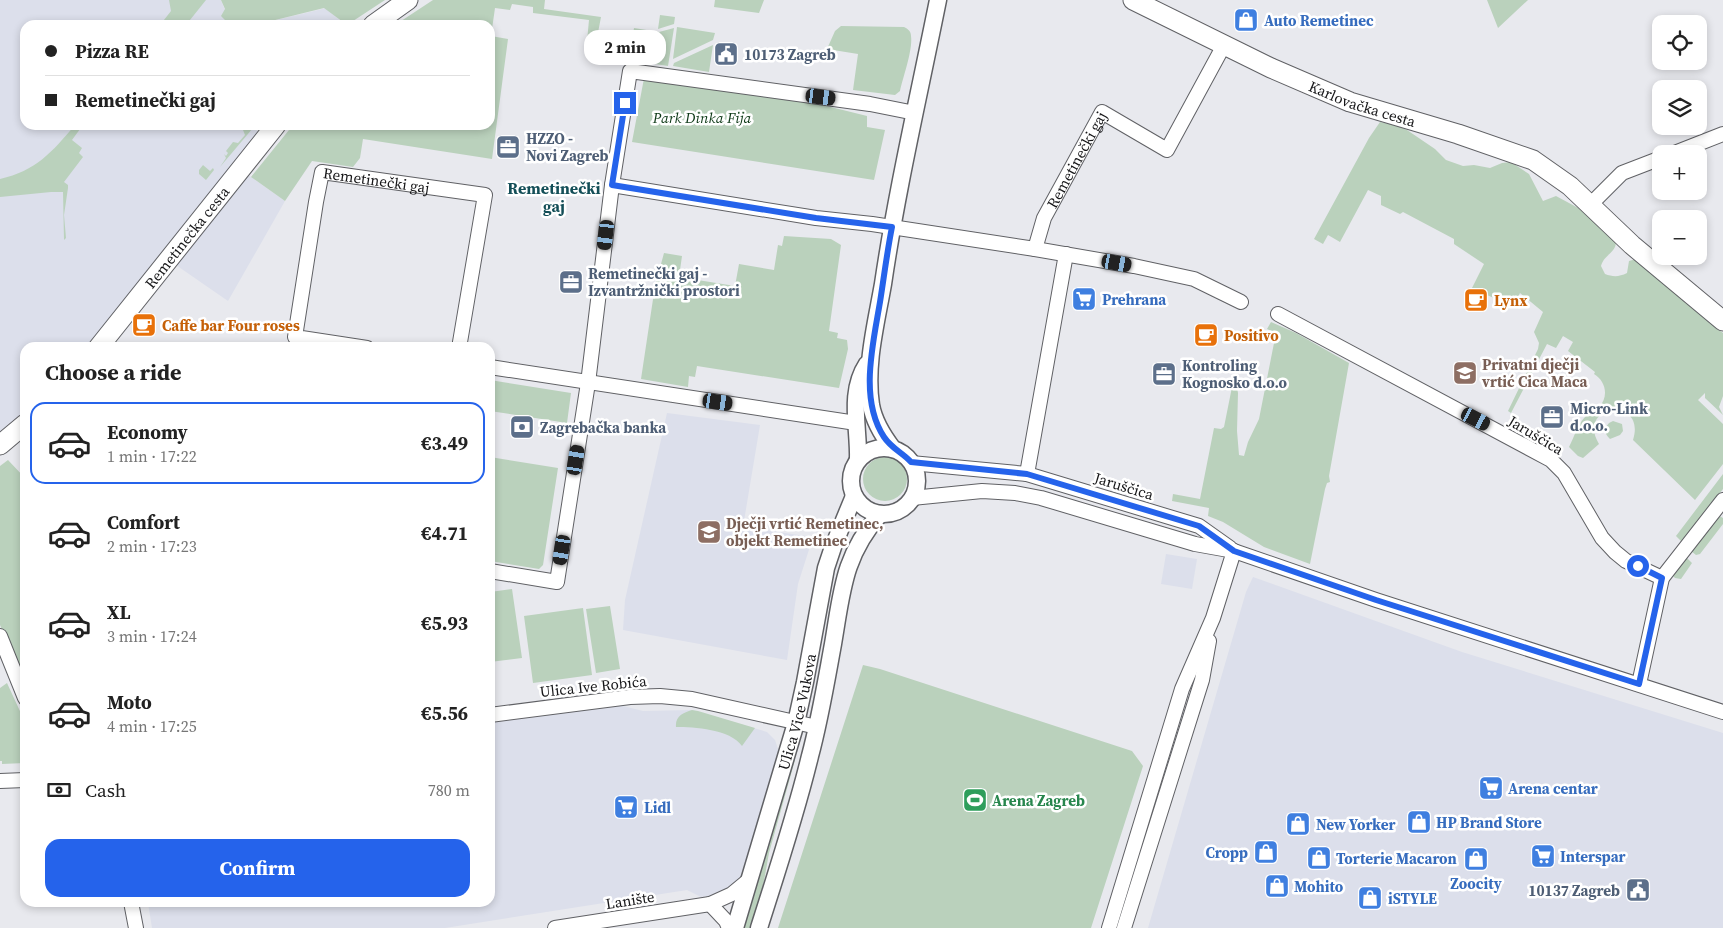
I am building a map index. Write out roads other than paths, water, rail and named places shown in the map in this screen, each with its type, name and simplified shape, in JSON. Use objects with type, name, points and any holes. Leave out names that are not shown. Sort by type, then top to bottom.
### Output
[{"type":"main road","points":[[380,20],[408,0]]},
{"type":"main road","name":"Karlovačka cesta","points":[[1133,0],[1271,68],[1350,102],[1458,134],[1533,160],[1554,173],[1591,204],[1632,245],[1723,321]]},
{"type":"main road","name":"Remetinečka cesta","points":[[103,342],[272,130]]},
{"type":"main road","points":[[0,445],[20,428]]},
{"type":"street","points":[[893,449],[883,436],[872,411],[870,360],[892,227],[938,0]]},
{"type":"street","name":"Remetinečki gaj","points":[[1035,249],[1044,218],[1102,112],[1167,150],[1224,45]]},
{"type":"street","points":[[495,572],[557,582],[588,383],[612,185],[630,71],[870,104],[915,113]]},
{"type":"street","points":[[1695,145],[1723,134]]},
{"type":"street","points":[[1591,204],[1622,173],[1652,161]]},
{"type":"street","name":"Remetinečki gaj","points":[[328,342],[295,337],[322,172],[485,195],[460,342]]},
{"type":"street","points":[[612,185],[816,218],[892,227],[1066,254],[1194,279],[1241,302]]},
{"type":"street","points":[[1027,474],[1066,254]]},
{"type":"street","name":"Jaruščica","points":[[1278,314],[1551,460],[1564,473],[1602,538],[1614,552],[1626,561],[1662,578]]},
{"type":"street","points":[[858,460],[859,443],[855,409],[862,372],[870,360]]},
{"type":"street","points":[[495,368],[856,423]]},
{"type":"street","points":[[874,449],[893,449],[903,454],[911,462],[917,480],[916,490],[906,506],[898,511],[880,514],[869,511],[860,505],[854,496],[850,477],[853,468],[865,453],[874,449]]},
{"type":"street","name":"Jaruščica","points":[[911,462],[1027,474],[1199,526],[1234,551]]},
{"type":"street","name":"Jaruščica","points":[[912,498],[982,491],[1015,493],[1041,498],[1195,544],[1234,551],[1376,600],[1723,712]]},
{"type":"street","name":"Ulica Vice Vukova","points":[[735,928],[796,723],[826,568],[854,496]]},
{"type":"street","points":[[1639,684],[1662,578],[1723,500]]},
{"type":"street","name":"Ulica Vice Vukova","points":[[760,928],[810,758],[844,579],[864,533],[880,514]]},
{"type":"street","points":[[1124,928],[1202,680],[1214,618],[1234,551]]},
{"type":"street","points":[[1109,928],[1182,689],[1214,618]]},
{"type":"street","points":[[0,636],[20,686]]},
{"type":"street","name":"Ulica Ive Robića","points":[[495,714],[630,697],[660,696],[692,699],[817,727]]},
{"type":"street","points":[[0,781],[20,780]]},
{"type":"street","name":"Lanište","points":[[555,928],[710,904],[732,894],[749,880]]},
{"type":"street","points":[[710,904],[726,921],[729,928]]},
{"type":"street","points":[[132,907],[136,928]]},
{"type":"place","name":"Auto Remetinec","points":[[1246,20]]},
{"type":"place","name":"10173 Zagreb","points":[[726,54]]},
{"type":"place","name":"HZZO - Novi Zagreb","points":[[508,147]]},
{"type":"place","name":"Remetinečki gaj - Izvantržnički prostori","points":[[571,282]]},
{"type":"place","name":"Prehrana","points":[[1084,299]]},
{"type":"place","name":"Lynx","points":[[1476,300]]},
{"type":"place","name":"Caffe bar Four roses","points":[[144,325]]},
{"type":"place","name":"Positivo","points":[[1206,335]]},
{"type":"place","name":"Privatni dječji vrtić Cica Maca","points":[[1465,373]]},
{"type":"place","name":"Kontroling Kognosko d.o.o","points":[[1164,374]]},
{"type":"place","name":"Micro-Link d.o.o.","points":[[1552,417]]},
{"type":"place","name":"Zagrebačka banka","points":[[522,427]]},
{"type":"place","name":"Dječji vrtić Remetinec, objekt Remetinec","points":[[709,532]]},
{"type":"place","name":"Arena centar","points":[[1491,788]]},
{"type":"place","name":"Arena Zagreb","points":[[975,800]]},
{"type":"place","name":"Lidl","points":[[626,807]]},
{"type":"place","name":"HP Brand Store","points":[[1419,822]]},
{"type":"place","name":"New Yorker","points":[[1298,824]]},
{"type":"place","name":"Cropp","points":[[1266,852]]},
{"type":"place","name":"Interspar","points":[[1543,856]]},
{"type":"place","name":"Torterie Macaron","points":[[1319,858]]},
{"type":"place","name":"Zoocity","points":[[1476,859]]},
{"type":"place","name":"Mohito","points":[[1277,886]]},
{"type":"place","name":"10137 Zagreb","points":[[1638,890]]},
{"type":"place","name":"iSTYLE","points":[[1370,898]]},
{"type":"district","name":"Remetinečki gaj","points":[[554,197]]},
{"type":"park label","name":"Park Dinka Fija","points":[[702,117]]}]
